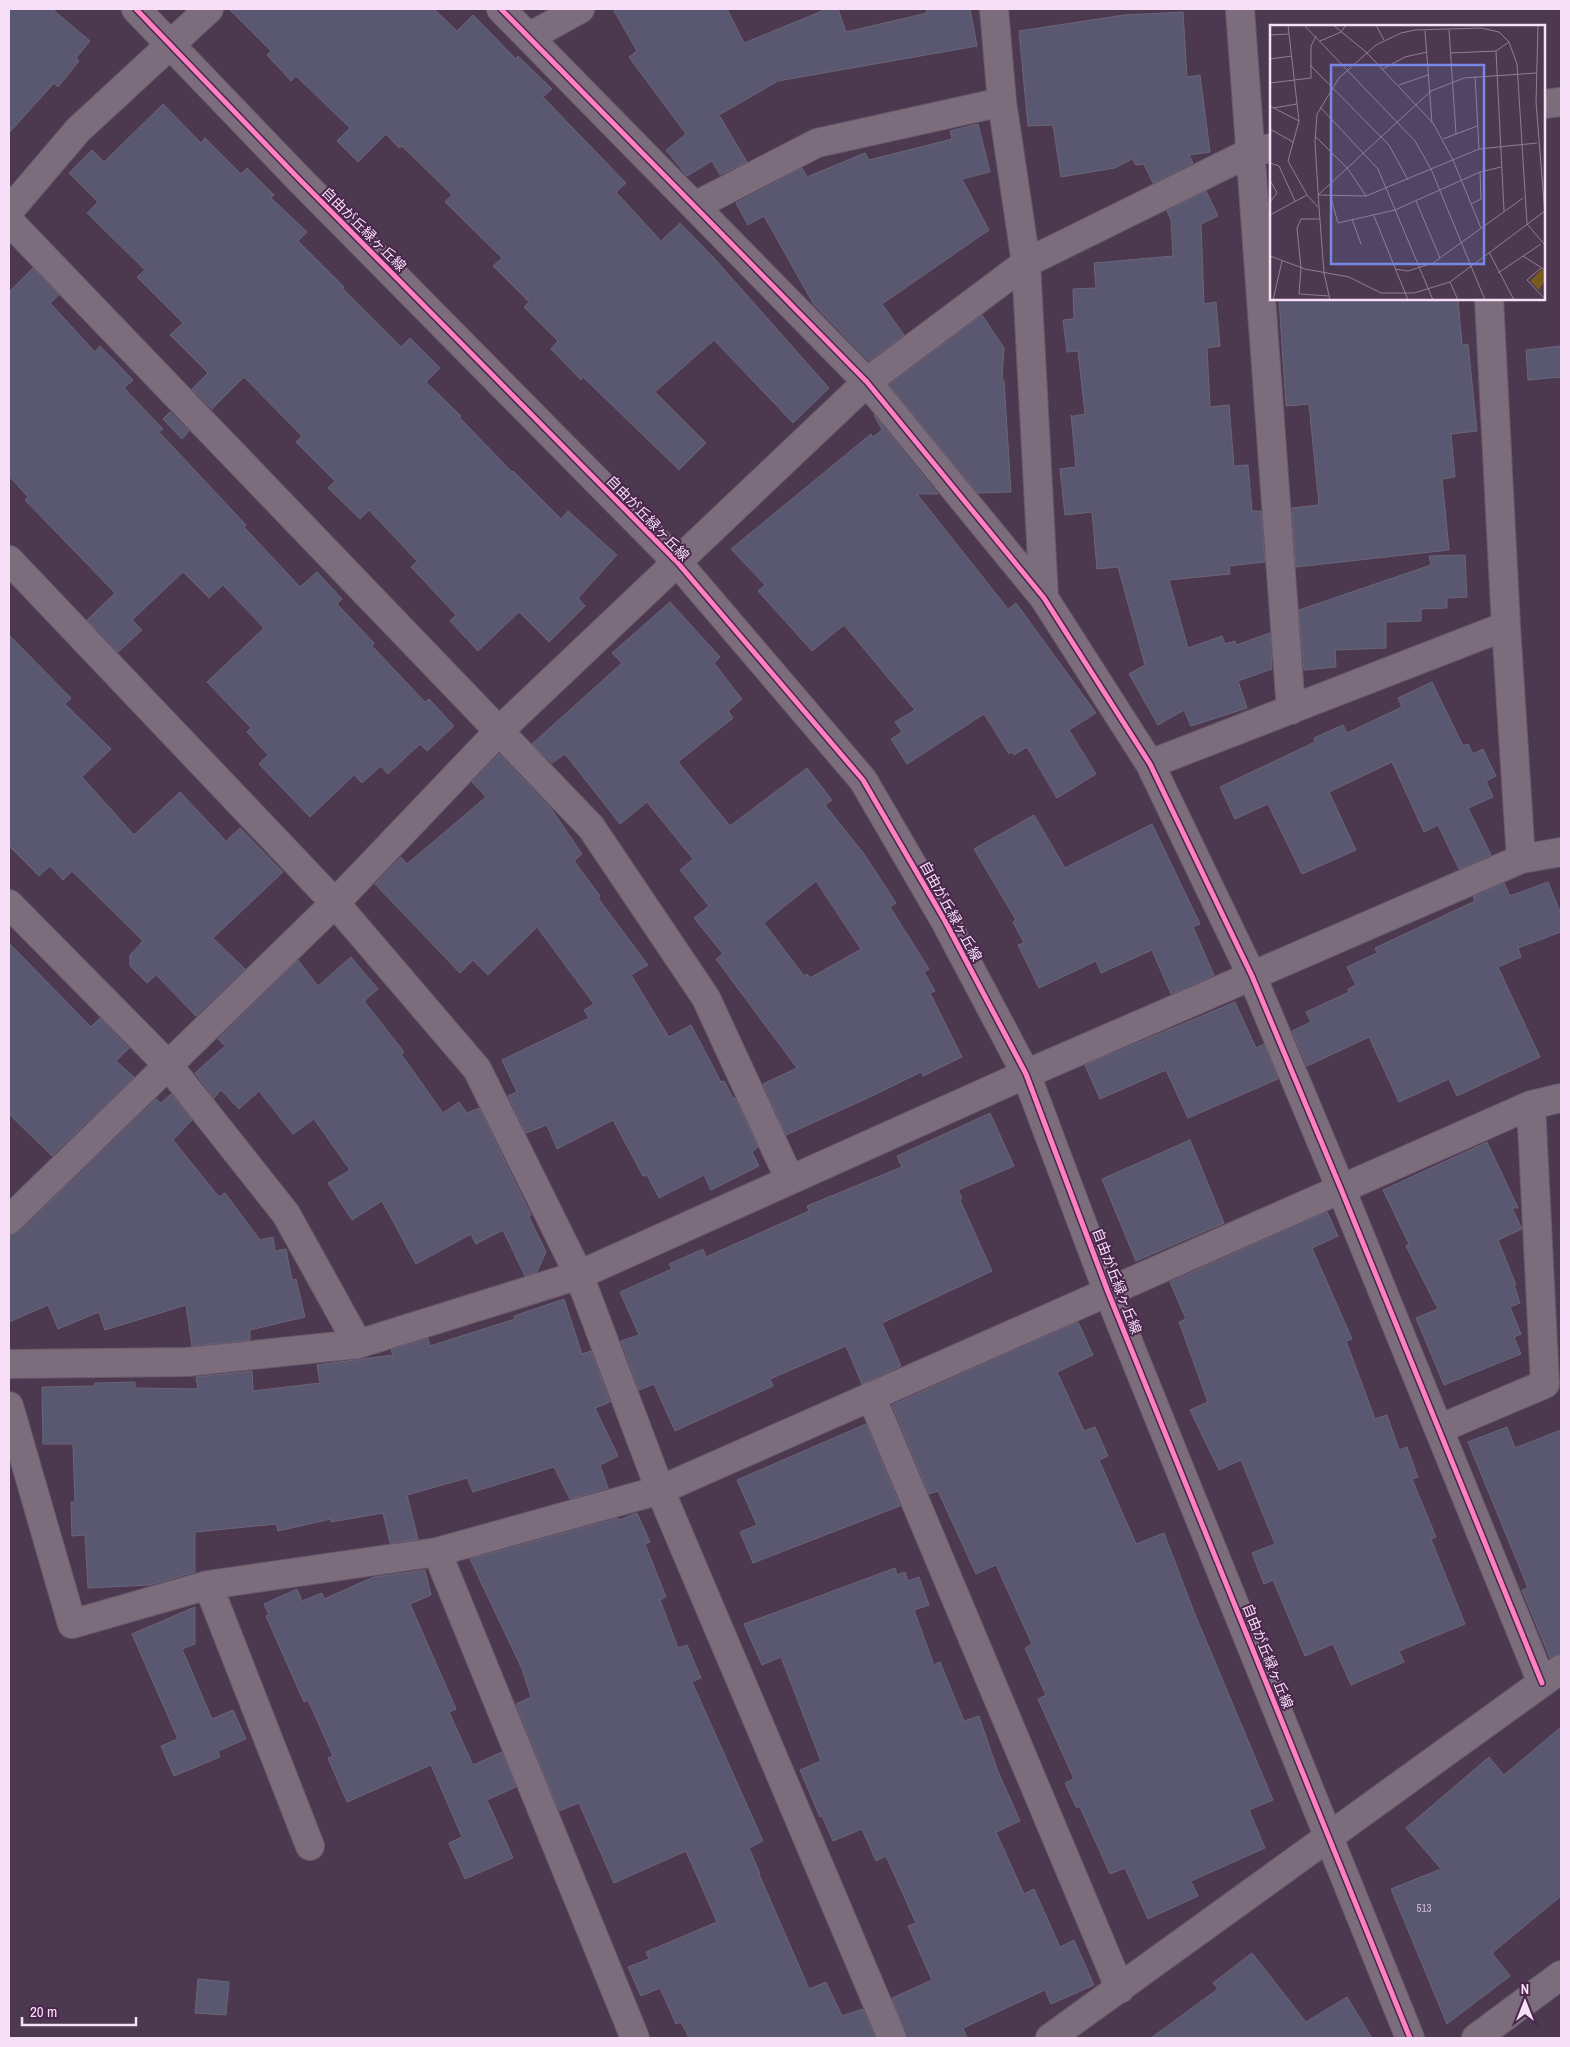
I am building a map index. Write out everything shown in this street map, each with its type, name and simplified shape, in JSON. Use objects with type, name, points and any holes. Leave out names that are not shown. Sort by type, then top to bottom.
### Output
[{"type":"street","name":"自由が丘緑ヶ丘線","points":[[136,9],[299,179],[677,562],[863,780],[945,921],[1026,1074],[1108,1292],[1410,2038]]},
{"type":"street","points":[[9,210],[78,130],[210,9]]},
{"type":"street","points":[[501,9],[867,382],[1044,598],[1150,764],[1252,976],[1439,1429],[1551,1676],[1050,2038]]},
{"type":"street","points":[[529,37],[580,9]]},
{"type":"street","points":[[994,9],[1002,102],[1026,263],[1044,598]]},
{"type":"street","points":[[1240,9],[1261,150],[1291,710]]},
{"type":"street","points":[[695,206],[817,143],[1002,102]]},
{"type":"street","points":[[1545,104],[1561,102]]},
{"type":"street","points":[[9,1220],[335,903],[500,730],[867,382],[1026,263],[1261,150]]},
{"type":"street","points":[[9,221],[591,826],[706,998],[790,1180]]},
{"type":"street","points":[[1489,300],[1506,626],[1521,859]]},
{"type":"street","points":[[9,560],[335,903],[477,1069],[579,1274],[660,1490],[892,2038]]},
{"type":"street","points":[[1150,764],[1506,626]]},
{"type":"street","points":[[9,1364],[187,1362],[358,1344],[579,1274],[1026,1074],[1521,859],[1561,852]]},
{"type":"street","points":[[9,904],[168,1065],[286,1214],[358,1344]]},
{"type":"street","points":[[9,1406],[72,1624],[208,1585],[437,1552],[660,1490],[1531,1105],[1561,1098]]},
{"type":"street","points":[[1439,1429],[1545,1384],[1531,1105]]},
{"type":"street","points":[[871,1396],[1120,1989]]},
{"type":"street","points":[[437,1552],[635,2038]]},
{"type":"street","points":[[208,1585],[310,1846]]},
{"type":"street","points":[[1476,2038],[1561,1975]]},
{"type":"building","points":[[9,9],[52,9],[90,41],[76,58],[79,61],[58,87],[54,83],[9,133]]},
{"type":"building","points":[[229,9],[434,9],[457,31],[473,15],[516,59],[518,56],[552,89],[543,97],[626,183],[616,192],[661,241],[680,223],[714,258],[829,388],[793,423],[714,340],[655,392],[706,443],[679,470],[583,377],[581,380],[551,349],[558,341],[524,307],[529,302],[493,266],[502,258],[445,202],[452,195],[402,146],[399,148],[386,134],[358,162],[337,141],[350,128],[296,76],[291,81],[267,55],[271,51]]},
{"type":"building","points":[[613,9],[727,9],[744,43],[827,9],[838,9],[846,32],[927,13],[926,9],[970,9],[977,46],[778,81],[719,115],[747,162],[720,175],[712,161],[687,176],[666,150],[686,134],[629,57],[637,51]]},
{"type":"building","points":[[1183,12],[1187,77],[1200,75],[1210,152],[1189,155],[1193,163],[1153,183],[1144,164],[1136,165],[1132,159],[1115,168],[1061,177],[1053,125],[1028,126],[1019,31],[1124,15]]},
{"type":"building","points":[[163,104],[201,143],[205,138],[241,174],[247,168],[274,195],[271,198],[307,232],[298,241],[401,347],[410,338],[440,368],[426,382],[461,416],[459,417],[512,472],[561,519],[568,511],[617,555],[578,598],[585,606],[549,642],[519,612],[478,651],[450,621],[456,615],[411,567],[417,561],[369,510],[360,519],[328,488],[335,481],[296,442],[302,436],[244,377],[212,409],[192,389],[208,373],[170,335],[183,323],[137,277],[145,270],[87,213],[98,202],[69,173],[92,150],[104,162]]},
{"type":"building","points":[[978,124],[990,172],[962,179],[989,230],[882,304],[904,335],[869,361],[814,305],[764,216],[748,225],[736,203],[802,168],[807,177],[865,153],[869,160],[952,139],[950,131]]},
{"type":"building","points":[[1206,191],[1218,216],[1201,224],[1204,304],[1216,302],[1220,346],[1207,348],[1210,407],[1229,405],[1234,466],[1248,465],[1252,511],[1261,511],[1265,562],[1229,566],[1230,574],[1169,580],[1188,648],[1222,636],[1225,644],[1235,641],[1236,645],[1270,633],[1272,669],[1238,681],[1247,708],[1191,726],[1184,710],[1158,725],[1129,674],[1145,665],[1118,567],[1097,569],[1092,512],[1065,515],[1060,469],[1076,467],[1071,415],[1073,418],[1073,416],[1085,414],[1078,351],[1067,352],[1063,320],[1074,319],[1073,289],[1096,288],[1094,263],[1173,256],[1171,220],[1167,211]]},
{"type":"building","points":[[33,268],[59,295],[50,303],[95,352],[100,346],[133,380],[124,388],[163,429],[159,432],[246,525],[244,527],[300,587],[317,572],[342,599],[337,604],[374,643],[372,646],[425,702],[429,699],[454,726],[427,751],[420,744],[388,774],[381,766],[362,783],[354,775],[310,817],[259,764],[268,755],[247,732],[251,728],[207,682],[264,628],[223,585],[209,598],[183,572],[132,620],[142,630],[118,652],[87,620],[115,593],[25,500],[28,497],[9,476],[9,292]]},
{"type":"building","points":[[1279,300],[1458,300],[1462,345],[1468,344],[1477,431],[1451,434],[1455,477],[1442,479],[1449,550],[1296,567],[1292,508],[1319,505],[1309,404],[1286,406]]},
{"type":"building","points":[[982,315],[1004,348],[1002,378],[1004,381],[1011,492],[978,493],[889,385]]},
{"type":"building","points":[[1561,346],[1561,377],[1528,380],[1526,350]]},
{"type":"building","points":[[170,412],[189,431],[182,439],[163,419]]},
{"type":"building","points":[[874,415],[938,494],[917,494],[1008,609],[1016,603],[1096,713],[1069,730],[1096,774],[1057,798],[1027,747],[1014,755],[1012,752],[1009,754],[984,714],[907,764],[891,739],[902,732],[895,722],[915,710],[844,625],[812,651],[758,591],[765,585],[731,549],[871,434],[873,437],[882,430]]},
{"type":"building","points":[[1465,555],[1467,597],[1447,598],[1447,608],[1421,609],[1421,621],[1386,622],[1386,648],[1335,650],[1336,667],[1304,670],[1299,610],[1431,565],[1429,556]]},
{"type":"building","points":[[670,602],[720,657],[714,663],[742,699],[728,711],[733,718],[678,762],[730,826],[807,768],[832,800],[825,805],[864,854],[896,903],[890,907],[929,969],[924,972],[935,991],[930,993],[962,1057],[923,1076],[921,1072],[786,1135],[763,1084],[797,1068],[716,959],[723,954],[694,918],[709,906],[680,870],[693,859],[647,802],[620,824],[565,754],[552,763],[532,744],[622,663],[612,653]],"holes":[[[816,881],[861,949],[810,978],[807,974],[804,976],[764,923]]]},
{"type":"building","points":[[9,635],[71,698],[65,704],[111,749],[82,777],[134,835],[180,792],[226,841],[240,828],[283,872],[213,938],[245,969],[196,1016],[156,975],[147,983],[130,966],[130,955],[143,941],[72,871],[63,880],[50,866],[39,876],[9,846]]},
{"type":"building","points":[[1432,682],[1463,746],[1468,744],[1473,754],[1483,749],[1496,776],[1486,781],[1493,797],[1468,808],[1491,855],[1459,869],[1438,825],[1424,832],[1392,762],[1329,792],[1356,850],[1302,874],[1268,804],[1235,819],[1220,787],[1315,742],[1314,738],[1343,725],[1347,733],[1402,707],[1398,698]]},
{"type":"building","points":[[499,754],[550,807],[582,854],[574,861],[600,896],[598,898],[648,965],[631,975],[669,1037],[691,1025],[721,1082],[724,1081],[733,1098],[735,1098],[758,1147],[752,1152],[759,1166],[711,1190],[704,1175],[659,1198],[647,1175],[643,1176],[613,1120],[557,1149],[547,1125],[526,1133],[508,1096],[517,1092],[502,1060],[589,1018],[584,1010],[594,1004],[537,927],[488,975],[473,960],[460,973],[375,884],[401,857],[407,864],[486,797],[472,782]]},
{"type":"building","points":[[1034,815],[1065,868],[1152,824],[1200,924],[1193,927],[1214,975],[1171,994],[1152,950],[1101,973],[1096,961],[1039,988],[1018,945],[1024,943],[1013,922],[1016,920],[974,849]]},
{"type":"building","points":[[1548,882],[1561,914],[1561,932],[1518,948],[1521,957],[1498,967],[1540,1057],[1457,1096],[1449,1079],[1399,1102],[1369,1037],[1307,1066],[1292,1031],[1311,1022],[1306,1012],[1349,992],[1348,989],[1356,985],[1347,967],[1377,953],[1375,948],[1475,901],[1473,897],[1504,883],[1510,896]]},
{"type":"building","points":[[9,943],[91,1027],[100,1018],[129,1048],[116,1061],[134,1077],[52,1156],[9,1114]]},
{"type":"building","points":[[351,957],[378,989],[364,1001],[404,1052],[401,1054],[443,1113],[459,1102],[467,1113],[479,1108],[531,1215],[529,1217],[546,1252],[537,1272],[525,1276],[503,1230],[476,1244],[471,1234],[416,1264],[382,1201],[352,1220],[328,1183],[350,1170],[314,1119],[293,1134],[259,1091],[239,1109],[221,1090],[214,1098],[195,1073],[225,1046],[218,1039],[298,960],[318,986]]},
{"type":"building","points":[[1235,1002],[1256,1048],[1264,1044],[1278,1079],[1188,1118],[1166,1070],[1100,1099],[1085,1065]]},
{"type":"building","points":[[171,1094],[192,1120],[173,1140],[219,1197],[225,1193],[260,1240],[273,1237],[275,1251],[286,1249],[292,1280],[296,1279],[305,1317],[250,1330],[250,1340],[192,1346],[186,1305],[105,1330],[99,1312],[58,1329],[48,1305],[9,1322],[9,1235],[20,1231],[156,1099],[161,1103]]},
{"type":"building","points":[[990,1113],[1014,1166],[958,1190],[962,1198],[960,1200],[992,1271],[882,1323],[901,1366],[862,1384],[846,1346],[770,1379],[773,1386],[675,1431],[654,1384],[639,1390],[621,1341],[639,1335],[620,1292],[672,1269],[669,1264],[703,1249],[706,1257],[809,1211],[807,1206],[902,1167],[897,1156]]},
{"type":"building","points":[[1190,1140],[1224,1223],[1136,1261],[1102,1179]]},
{"type":"building","points":[[1487,1142],[1518,1208],[1512,1208],[1522,1229],[1498,1240],[1516,1285],[1514,1285],[1520,1303],[1510,1307],[1521,1334],[1514,1337],[1521,1354],[1444,1385],[1416,1318],[1438,1309],[1406,1246],[1409,1244],[1383,1190]]},
{"type":"building","points":[[1327,1212],[1338,1236],[1312,1248],[1352,1339],[1346,1341],[1375,1419],[1387,1415],[1399,1450],[1407,1447],[1418,1477],[1412,1479],[1436,1537],[1431,1539],[1465,1624],[1399,1651],[1404,1662],[1351,1685],[1333,1644],[1305,1656],[1273,1580],[1264,1584],[1252,1553],[1275,1544],[1241,1460],[1219,1470],[1190,1410],[1208,1402],[1179,1322],[1186,1319],[1170,1282]]},
{"type":"building","points":[[564,1299],[582,1354],[591,1351],[610,1402],[595,1408],[618,1456],[600,1465],[608,1488],[570,1499],[554,1467],[473,1492],[467,1478],[407,1495],[418,1539],[390,1543],[383,1513],[331,1522],[331,1519],[278,1531],[276,1524],[195,1532],[195,1572],[150,1585],[88,1588],[85,1535],[72,1536],[71,1502],[75,1502],[73,1444],[43,1444],[42,1387],[95,1386],[95,1383],[135,1382],[135,1388],[198,1389],[196,1377],[252,1371],[253,1391],[320,1383],[317,1365],[393,1355],[391,1350],[428,1338],[430,1346],[515,1319],[514,1316]]},
{"type":"building","points":[[1078,1322],[1093,1355],[1057,1372],[1084,1431],[1095,1427],[1108,1456],[1099,1460],[1136,1544],[1164,1533],[1194,1612],[1273,1800],[1249,1810],[1265,1848],[1191,1881],[1198,1896],[1148,1919],[1125,1868],[1110,1874],[1080,1807],[1076,1807],[1065,1783],[1074,1779],[1038,1699],[1046,1695],[1025,1648],[1032,1644],[996,1565],[976,1574],[938,1491],[929,1494],[892,1405]]},
{"type":"building","points":[[866,1424],[900,1506],[753,1563],[740,1532],[757,1525],[737,1480]]},
{"type":"building","points":[[1507,1427],[1515,1448],[1561,1430],[1561,1654],[1550,1658],[1522,1590],[1528,1588],[1468,1442]]},
{"type":"building","points":[[637,1513],[650,1542],[645,1544],[666,1597],[660,1600],[678,1648],[687,1645],[701,1678],[692,1682],[763,1841],[749,1848],[809,1989],[826,1982],[842,2016],[863,2009],[875,2038],[689,2038],[681,2022],[676,2024],[660,1988],[641,1996],[628,1967],[649,1959],[646,1952],[717,1922],[686,1851],[614,1883],[579,1803],[559,1811],[516,1704],[531,1697],[522,1669],[470,1559],[618,1518],[619,1520]]},
{"type":"building","points":[[895,1568],[897,1575],[905,1572],[908,1581],[919,1577],[929,1605],[914,1610],[934,1665],[940,1662],[964,1721],[979,1716],[997,1769],[1020,1821],[996,1832],[1024,1894],[1034,1889],[1060,1947],[1074,1940],[1094,1985],[1051,2004],[1045,1990],[963,2028],[967,2038],[907,2038],[892,1998],[932,1980],[908,1926],[916,1923],[886,1856],[876,1861],[862,1829],[833,1841],[822,1816],[820,1817],[800,1770],[821,1761],[781,1657],[762,1665],[744,1624]]},
{"type":"building","points":[[425,1570],[431,1595],[410,1604],[456,1709],[449,1712],[473,1765],[502,1752],[516,1787],[487,1800],[513,1858],[465,1879],[449,1843],[462,1837],[431,1765],[347,1802],[328,1758],[333,1756],[308,1700],[304,1702],[266,1616],[269,1615],[264,1604],[297,1589],[302,1601],[322,1593],[324,1599],[374,1577]]},
{"type":"building","points":[[195,1607],[195,1644],[182,1649],[212,1719],[233,1710],[246,1739],[218,1751],[220,1757],[174,1776],[161,1746],[178,1739],[132,1634]]},
{"type":"building","points":[[1561,1727],[1561,1896],[1492,1953],[1510,1976],[1447,2024],[1391,1889],[1441,1869],[1406,1828],[1489,1757],[1504,1775]]},
{"type":"building","points":[[1252,1953],[1306,2022],[1347,1997],[1372,2038],[1151,2038],[1218,1989],[1213,1983]]},
{"type":"building","points":[[198,1979],[229,1982],[226,2015],[195,2013]]},
{"type":"cycle path","points":[[136,9],[299,179],[677,562],[863,780],[945,921],[1026,1074],[1108,1292],[1410,2038]]},
{"type":"cycle path","points":[[501,9],[867,382],[1044,598],[1150,764],[1252,976],[1341,1189],[1542,1683]]}]
